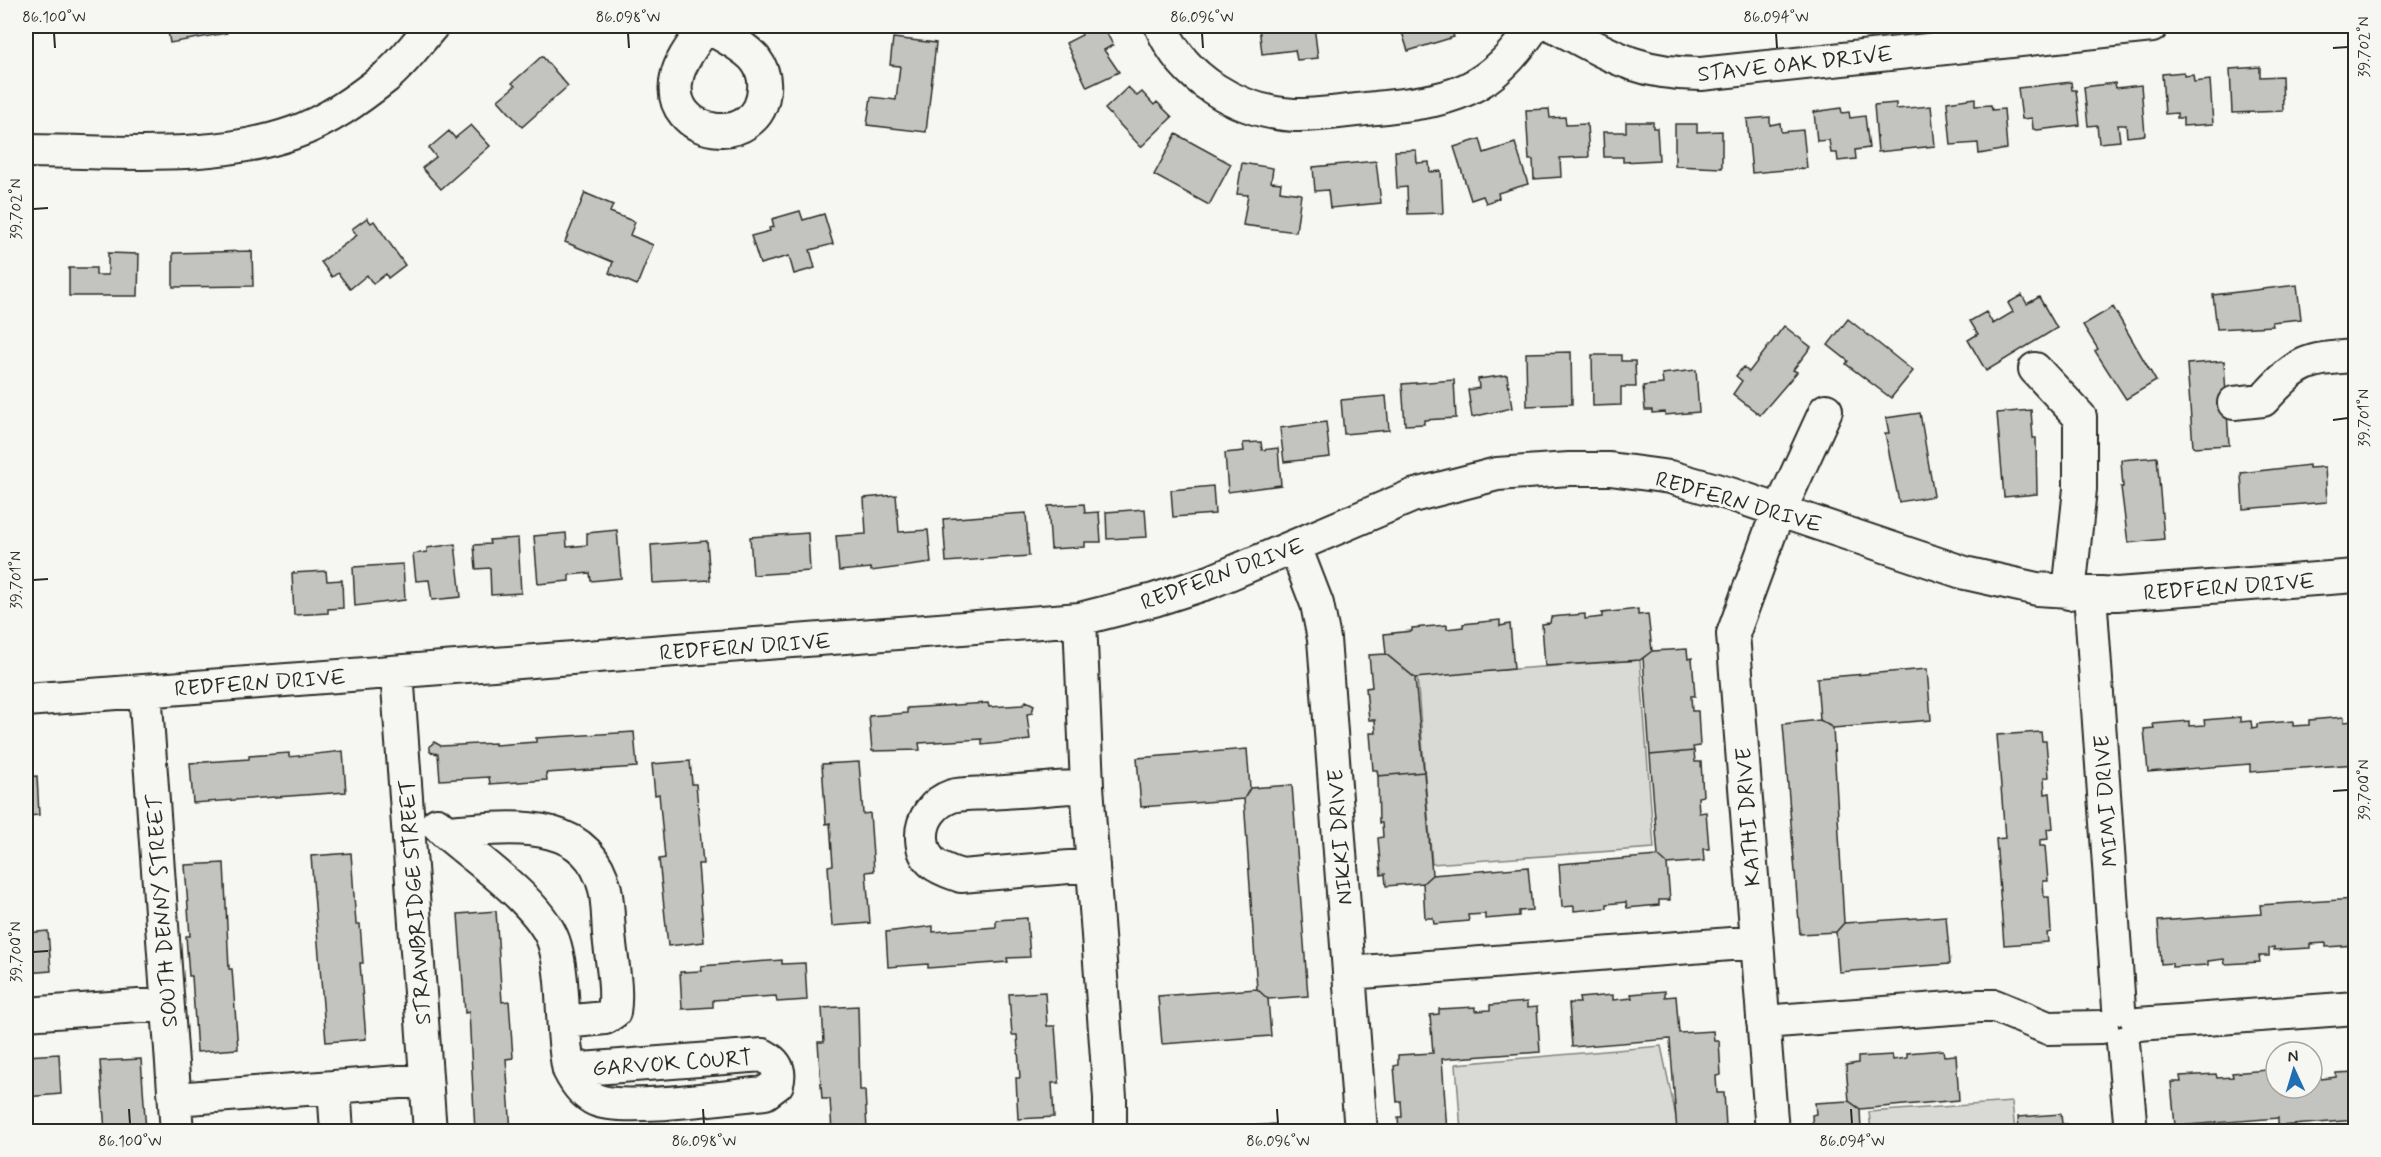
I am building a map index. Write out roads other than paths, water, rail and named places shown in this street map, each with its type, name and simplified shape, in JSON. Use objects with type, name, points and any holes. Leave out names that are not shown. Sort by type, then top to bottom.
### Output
[{"type":"street","points":[[26,151],[192,153],[233,148],[292,134],[355,101],[387,76],[432,26]]},
{"type":"street","points":[[1161,26],[1175,50],[1210,87],[1245,105],[1296,115],[1439,100],[1477,84],[1502,66],[1517,52],[1534,26]]},
{"type":"street","name":"STAVE OAK DRIVE","points":[[1555,26],[1621,61],[1656,72],[1692,74],[2152,26]]},
{"type":"street","points":[[2234,403],[2263,400],[2290,371],[2318,358],[2355,356]]},
{"type":"street","name":"MIMI DRIVE","points":[[2035,369],[2080,417],[2079,593],[2131,1131]]},
{"type":"street","name":"KATHI DRIVE","points":[[1772,1131],[1733,634],[1780,511],[1826,410]]},
{"type":"street","name":"REDFERN DRIVE","points":[[26,700],[1080,619],[1188,590],[1412,496],[1457,483],[1517,471],[1569,468],[1640,472],[1720,491],[1965,573],[2016,585],[2079,593],[2150,592],[2355,576]]},
{"type":"street","name":"NIKKI DRIVE","points":[[1295,547],[1322,627],[1361,1131]]},
{"type":"street","points":[[1080,619],[1087,786],[1110,1098],[1110,1131]]},
{"type":"street","name":"STRAWBRIDGE STREET","points":[[397,672],[430,1131]]},
{"type":"street","name":"SOUTH DENNY STREET","points":[[145,691],[177,1131]]},
{"type":"street","points":[[1087,786],[952,796],[932,809],[922,828],[922,838],[924,850],[932,862],[944,872],[961,876],[1093,865]]},
{"type":"street","name":"GARVOK COURT","points":[[406,799],[530,905],[548,927],[556,949],[569,1070],[577,1085],[590,1097],[619,1106],[765,1093],[777,1084],[779,1072],[771,1059],[763,1055],[569,1070]]},
{"type":"street","points":[[445,832],[535,828],[566,838],[583,850],[597,868],[607,899],[614,1012],[605,1018],[564,1022]]},
{"type":"street","points":[[1349,973],[1757,942]]},
{"type":"street","points":[[26,1014],[167,1004]]},
{"type":"street","points":[[1763,1022],[1995,1006],[2048,1028],[2121,1026],[2355,1008]]},
{"type":"street","points":[[174,1099],[426,1080]]},
{"type":"street","points":[[334,1087],[337,1131]]}]
